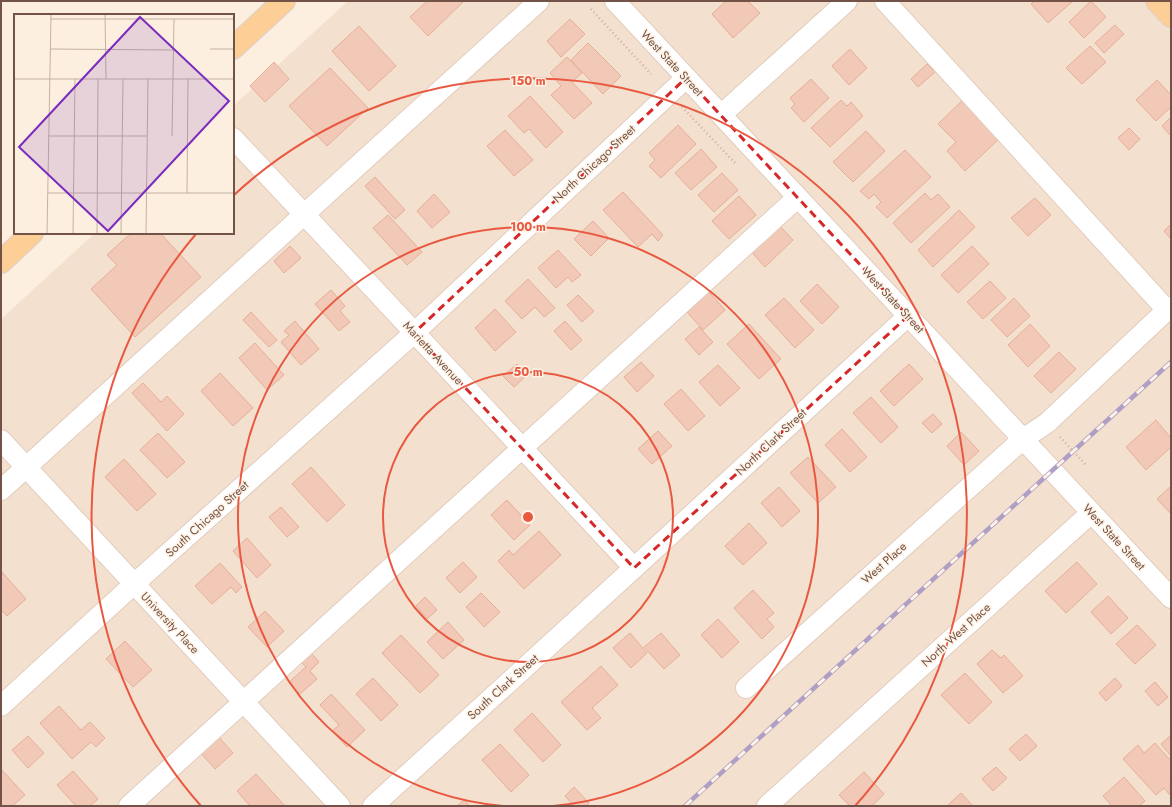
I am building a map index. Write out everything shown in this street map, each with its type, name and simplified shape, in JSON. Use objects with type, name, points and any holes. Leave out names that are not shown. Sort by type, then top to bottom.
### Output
[{"type":"main road","points":[[234,47],[284,1]]},
{"type":"main road","points":[[1156,1],[1171,16]]},
{"type":"main road","points":[[1,262],[31,234]]},
{"type":"street","points":[[1,490],[539,1]]},
{"type":"street","name":"West State Street","points":[[614,1],[1171,598]]},
{"type":"street","points":[[721,115],[847,1]]},
{"type":"street","points":[[885,1],[1169,309]]},
{"type":"street","name":"North Chicago Street","points":[[414,333],[686,78]]},
{"type":"street","name":"Marietta Avenue","points":[[234,139],[634,568]]},
{"type":"street","points":[[129,806],[797,198]]},
{"type":"street","name":"West Place","points":[[746,688],[1023,439],[1047,423],[1169,309]]},
{"type":"street","name":"North Clark Street","points":[[634,568],[908,316]]},
{"type":"street","name":"South Chicago Street","points":[[1,706],[134,584],[414,333]]},
{"type":"street","name":"University Place","points":[[1,440],[340,806]]},
{"type":"street","name":"North West Place","points":[[767,806],[1091,513]]},
{"type":"street","name":"South Clark Street","points":[[373,806],[634,568]]},
{"type":"path","points":[[591,9],[651,74]]},
{"type":"path","points":[[670,94],[735,163]]},
{"type":"path","points":[[1047,423],[1086,465]]},
{"type":"highlighted area","points":[[686,78],[908,316],[634,568],[414,333]]},
{"type":"shaded area","points":[[348,1],[1171,1],[1171,806],[1,806],[1,319],[94,234],[234,234],[234,105]]},
{"type":"building","points":[[427,1],[464,1],[428,36],[410,17]]},
{"type":"building","points":[[726,1],[748,1],[760,13],[733,38],[712,14]]},
{"type":"building","points":[[1035,1],[1073,1],[1048,23],[1031,4]]},
{"type":"building","points":[[1091,1],[1106,17],[1084,38],[1069,22]]},
{"type":"building","points":[[570,19],[585,34],[561,57],[547,41]]},
{"type":"building","points":[[1115,25],[1124,34],[1104,53],[1095,43]]},
{"type":"building","points":[[359,26],[396,66],[369,91],[332,51]]},
{"type":"building","points":[[588,43],[621,76],[603,94],[571,60]]},
{"type":"building","points":[[1090,46],[1106,62],[1082,84],[1066,68]]},
{"type":"building","points":[[850,49],[867,68],[849,85],[832,66]]},
{"type":"building","points":[[567,57],[582,73],[572,82],[592,103],[574,119],[551,95],[561,86],[550,73]]},
{"type":"building","points":[[274,62],[289,79],[265,102],[250,86]]},
{"type":"building","points":[[927,64],[935,72],[918,87],[911,79]]},
{"type":"building","points":[[330,68],[368,108],[327,146],[289,106]]},
{"type":"building","points":[[811,79],[829,98],[804,122],[791,108],[795,104],[790,98]]},
{"type":"building","points":[[1157,80],[1171,95],[1171,107],[1156,121],[1136,100]]},
{"type":"building","points":[[530,96],[563,132],[546,148],[529,129],[524,133],[508,116]]},
{"type":"building","points":[[966,97],[1002,136],[965,171],[947,151],[956,142],[938,124]]},
{"type":"building","points":[[841,100],[847,106],[851,102],[863,116],[830,147],[811,128]]},
{"type":"building","points":[[1171,117],[1171,136],[1162,126]]},
{"type":"building","points":[[678,125],[696,144],[661,178],[649,166],[655,160],[649,153]]},
{"type":"building","points":[[1129,128],[1140,139],[1129,150],[1118,138]]},
{"type":"building","points":[[505,130],[533,160],[514,176],[487,146]]},
{"type":"building","points":[[866,131],[885,151],[853,182],[833,162]]},
{"type":"building","points":[[701,149],[717,167],[691,190],[675,173]]},
{"type":"building","points":[[905,150],[931,177],[887,218],[876,207],[881,202],[874,194],[869,199],[860,191]]},
{"type":"building","points":[[722,173],[738,190],[714,212],[698,195]]},
{"type":"building","points":[[375,177],[405,210],[395,219],[365,186]]},
{"type":"building","points":[[623,192],[663,235],[658,241],[652,234],[638,247],[603,210]]},
{"type":"building","points":[[925,193],[931,200],[938,194],[950,207],[911,243],[893,223]]},
{"type":"building","points":[[434,194],[450,212],[432,228],[417,211]]},
{"type":"building","points":[[739,196],[756,215],[729,239],[712,221]]},
{"type":"building","points":[[1035,198],[1051,215],[1028,236],[1011,218]]},
{"type":"building","points":[[959,210],[975,227],[933,267],[918,250]]},
{"type":"building","points":[[388,215],[422,252],[407,265],[373,228]]},
{"type":"building","points":[[593,221],[609,238],[591,256],[574,239]]},
{"type":"building","points":[[777,223],[793,240],[765,267],[749,249]]},
{"type":"building","points":[[1171,224],[1171,239],[1164,231]]},
{"type":"building","points":[[130,234],[161,234],[201,277],[135,337],[91,289],[117,265],[107,255]]},
{"type":"building","points":[[290,246],[301,258],[284,273],[274,261]]},
{"type":"building","points":[[972,246],[989,264],[958,293],[941,275]]},
{"type":"building","points":[[558,250],[581,275],[572,282],[568,277],[556,288],[538,268]]},
{"type":"building","points":[[528,279],[555,308],[544,317],[535,307],[522,319],[505,301]]},
{"type":"building","points":[[990,281],[1006,298],[983,319],[967,302]]},
{"type":"building","points":[[817,284],[839,307],[822,324],[800,301]]},
{"type":"building","points":[[331,290],[345,306],[340,311],[350,322],[339,331],[315,304]]},
{"type":"building","points":[[709,292],[725,310],[703,330],[687,312]]},
{"type":"building","points":[[578,295],[594,311],[582,322],[567,305]]},
{"type":"building","points":[[784,298],[814,330],[795,348],[765,315]]},
{"type":"building","points":[[1014,298],[1030,316],[1007,337],[991,320]]},
{"type":"building","points":[[495,309],[516,332],[495,351],[475,328]]},
{"type":"building","points":[[251,312],[277,340],[269,347],[243,320]]},
{"type":"building","points":[[295,321],[319,349],[301,365],[281,342],[289,335],[284,331]]},
{"type":"building","points":[[565,321],[582,340],[571,350],[554,331]]},
{"type":"building","points":[[749,324],[781,359],[759,379],[727,344]]},
{"type":"building","points":[[1030,324],[1050,346],[1028,367],[1008,345]]},
{"type":"building","points":[[699,327],[713,342],[699,355],[685,339]]},
{"type":"building","points":[[255,343],[284,375],[267,390],[239,358]]},
{"type":"building","points":[[1059,352],[1076,369],[1051,393],[1034,376]]},
{"type":"building","points":[[641,362],[654,376],[637,392],[624,377]]},
{"type":"building","points":[[517,364],[527,375],[514,387],[503,376]]},
{"type":"building","points":[[909,364],[923,379],[894,406],[880,391]]},
{"type":"building","points":[[718,365],[740,388],[720,406],[699,382]]},
{"type":"building","points":[[220,373],[253,408],[233,426],[201,391]]},
{"type":"building","points":[[143,383],[161,402],[167,396],[184,414],[167,431],[132,393]]},
{"type":"building","points":[[681,389],[705,416],[688,431],[664,404]]},
{"type":"building","points":[[871,397],[898,427],[881,443],[853,413]]},
{"type":"building","points":[[933,414],[942,424],[932,433],[922,423]]},
{"type":"building","points":[[1156,420],[1171,438],[1171,447],[1146,470],[1126,447]]},
{"type":"building","points":[[842,429],[867,457],[850,472],[825,445]]},
{"type":"building","points":[[658,431],[672,446],[652,464],[638,449]]},
{"type":"building","points":[[961,432],[979,451],[964,465],[947,446]]},
{"type":"building","points":[[158,433],[185,462],[167,478],[140,450]]},
{"type":"building","points":[[808,457],[836,487],[818,503],[790,473]]},
{"type":"building","points":[[124,459],[156,494],[137,511],[105,477]]},
{"type":"building","points":[[311,467],[345,505],[327,522],[292,484]]},
{"type":"building","points":[[1171,486],[1171,514],[1157,499]]},
{"type":"building","points":[[779,487],[800,511],[782,527],[761,503]]},
{"type":"building","points":[[507,500],[530,525],[514,540],[491,515]]},
{"type":"building","points":[[281,507],[299,527],[287,537],[269,517]]},
{"type":"building","points":[[749,523],[767,543],[743,565],[725,546]]},
{"type":"building","points":[[539,531],[561,555],[524,589],[498,561],[509,550],[513,555]]},
{"type":"building","points":[[247,538],[271,565],[257,578],[233,551]]},
{"type":"building","points":[[463,562],[477,577],[460,593],[446,578]]},
{"type":"building","points":[[1077,562],[1097,584],[1066,613],[1045,591]]},
{"type":"building","points":[[220,563],[242,587],[236,593],[231,587],[212,604],[195,586]]},
{"type":"building","points":[[1,571],[26,599],[7,616],[1,610]]},
{"type":"building","points":[[753,590],[774,613],[767,619],[774,627],[762,639],[734,608]]},
{"type":"building","points":[[481,593],[500,612],[484,627],[466,607]]},
{"type":"building","points":[[1108,596],[1128,618],[1111,634],[1091,612]]},
{"type":"building","points":[[425,597],[437,610],[427,619],[416,606]]},
{"type":"building","points":[[265,611],[284,631],[267,647],[248,627]]},
{"type":"building","points":[[718,619],[739,642],[722,658],[701,635]]},
{"type":"building","points":[[448,622],[464,640],[443,659],[427,642]]},
{"type":"building","points":[[1137,625],[1156,645],[1135,664],[1116,644]]},
{"type":"building","points":[[630,633],[647,653],[631,668],[613,648]]},
{"type":"building","points":[[661,633],[680,655],[664,669],[644,647]]},
{"type":"building","points":[[401,635],[439,675],[420,693],[382,653]]},
{"type":"building","points":[[125,641],[152,670],[133,687],[106,659]]},
{"type":"building","points":[[992,650],[1001,658],[1004,655],[1023,676],[1003,693],[977,664]]},
{"type":"building","points":[[310,652],[319,662],[310,671],[317,679],[300,694],[289,682],[306,667],[300,661]]},
{"type":"building","points":[[601,666],[618,685],[592,708],[601,718],[587,730],[561,702]]},
{"type":"building","points":[[965,673],[992,702],[969,724],[941,695]]},
{"type":"building","points":[[373,678],[398,705],[381,721],[356,694]]},
{"type":"building","points":[[1115,678],[1122,686],[1106,701],[1099,693]]},
{"type":"building","points":[[1155,682],[1168,697],[1158,706],[1145,691]]},
{"type":"building","points":[[331,694],[365,730],[347,747],[332,731],[339,725],[320,705]]},
{"type":"building","points":[[59,706],[81,730],[90,722],[105,738],[96,747],[91,742],[72,759],[40,723]]},
{"type":"building","points":[[532,713],[561,745],[543,762],[514,730]]},
{"type":"building","points":[[1026,734],[1037,746],[1020,761],[1009,749]]},
{"type":"building","points":[[217,735],[233,753],[215,769],[199,751]]},
{"type":"building","points":[[1171,735],[1171,756],[1161,744]]},
{"type":"building","points":[[28,736],[44,753],[28,768],[12,750]]},
{"type":"building","points":[[1155,743],[1171,761],[1170,795],[1164,788],[1156,795],[1123,759],[1138,745],[1144,753]]},
{"type":"building","points":[[500,744],[529,775],[511,792],[482,760]]},
{"type":"building","points":[[996,767],[1007,778],[993,791],[982,779]]},
{"type":"building","points":[[1,769],[25,795],[12,806],[1,806]]},
{"type":"building","points":[[73,771],[98,799],[90,806],[76,806],[57,785]]},
{"type":"building","points":[[864,772],[884,794],[872,806],[850,806],[839,795]]},
{"type":"building","points":[[256,774],[285,806],[250,806],[237,791]]},
{"type":"building","points":[[1124,777],[1145,801],[1139,806],[1112,806],[1103,796]]},
{"type":"building","points":[[574,787],[589,803],[586,806],[574,806],[565,796]]},
{"type":"building","points":[[961,793],[973,806],[947,806]]},
{"type":"building","points":[[464,800],[470,806],[457,806]]},
{"type":"railway","points":[[685,806],[1171,362]]}]
